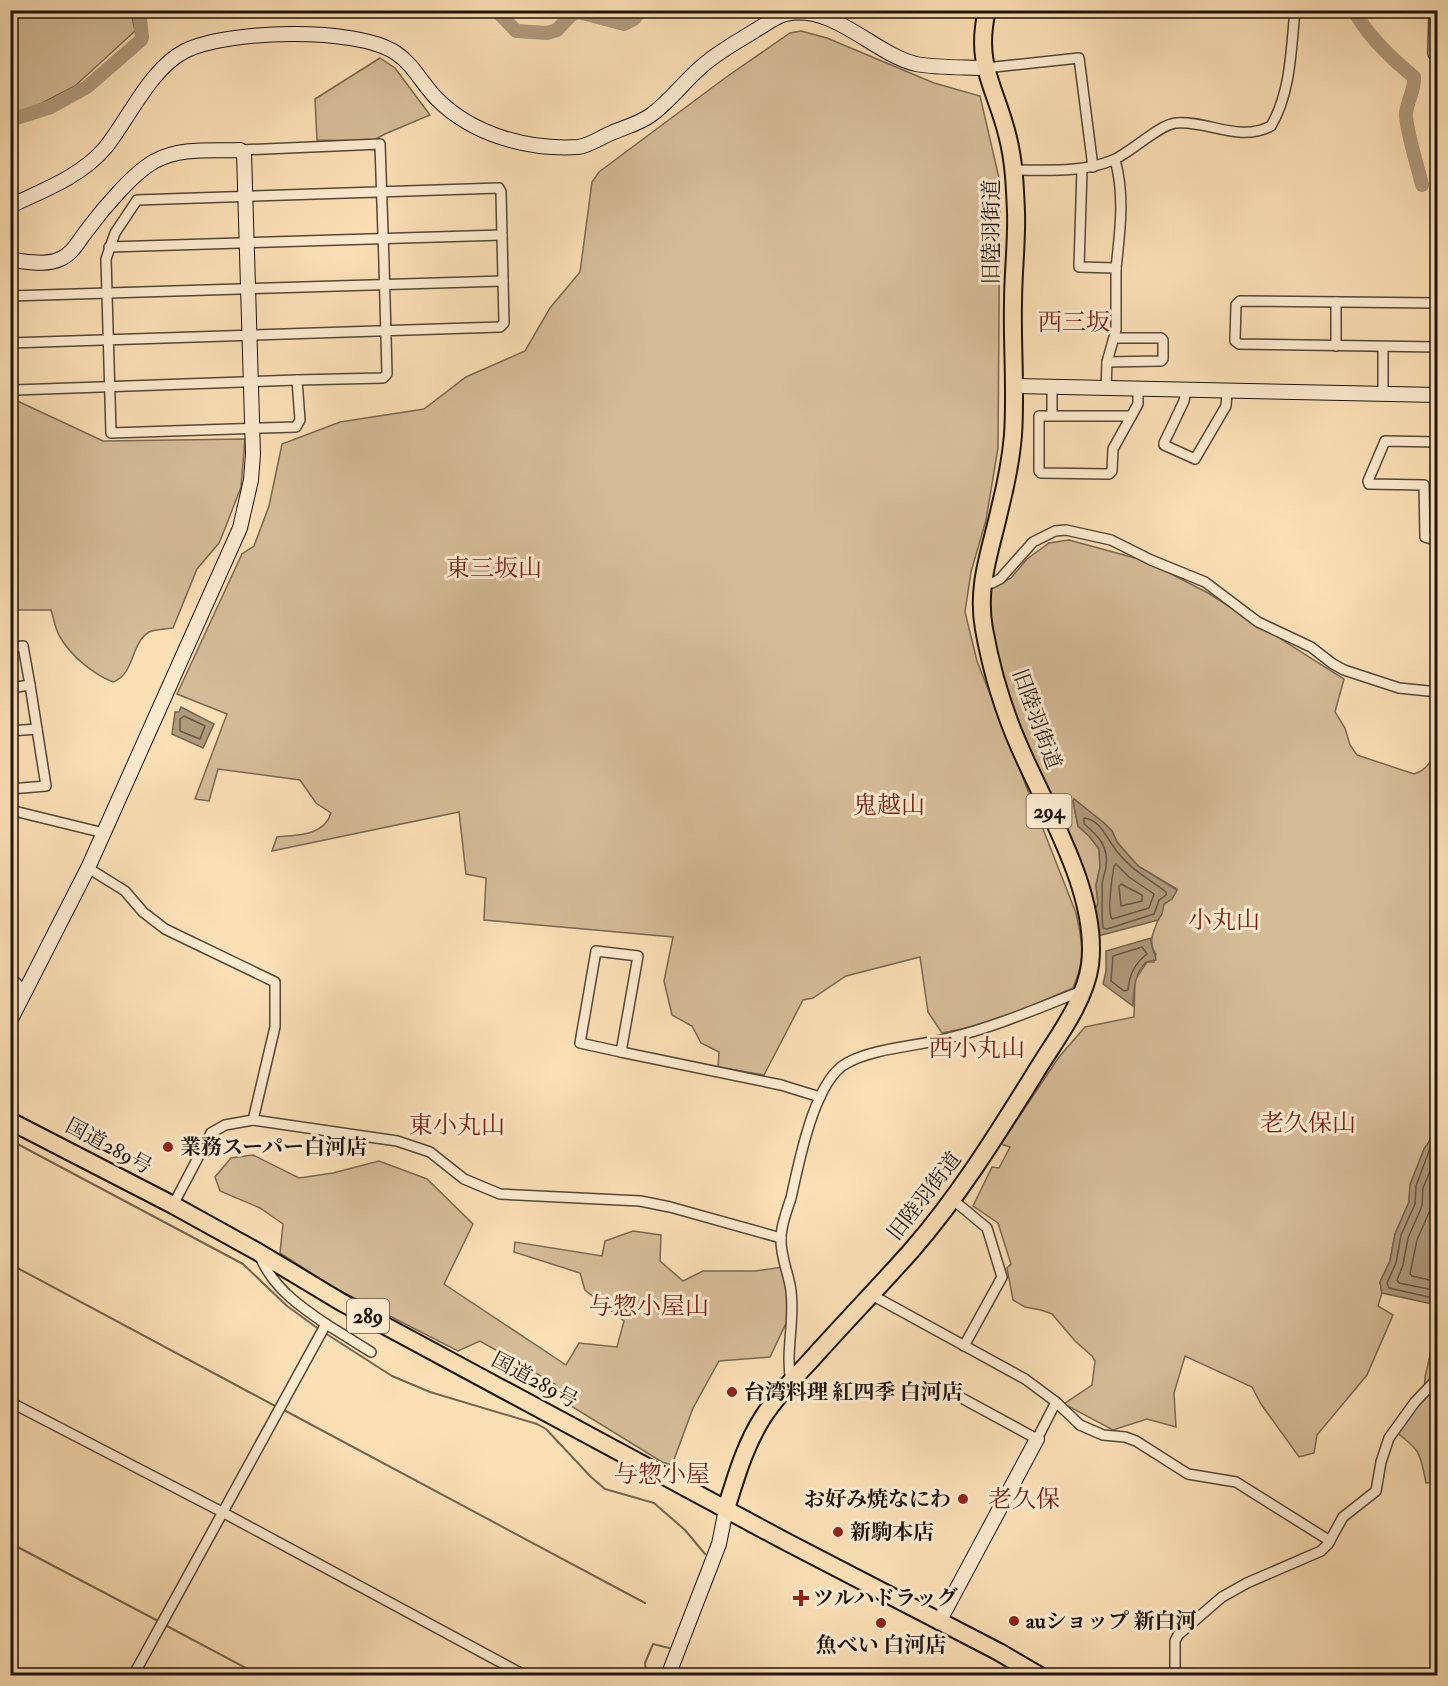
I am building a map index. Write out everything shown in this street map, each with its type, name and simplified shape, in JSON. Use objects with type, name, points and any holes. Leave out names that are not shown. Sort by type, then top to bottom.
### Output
[{"type":"highway","name":"旧陸羽街道","points":[[726,1509],[741,1461],[765,1414],[791,1382],[912,1250],[982,1158],[1069,1017],[1082,991],[1090,966],[1089,927],[1076,873],[1008,718],[985,635],[981,603],[984,570],[1005,484],[1013,436],[1013,298],[1016,254],[1013,170],[1007,134],[984,68],[983,29],[987,10]]},
{"type":"highway","name":"国道289号","points":[[10,1120],[173,1205],[341,1302],[1041,1676]]},
{"type":"street","points":[[1013,170],[1082,170],[1094,167],[1115,160],[1171,123],[1185,123],[1229,132],[1249,132],[1271,126],[1288,81],[1295,10]]},
{"type":"street","points":[[1434,10],[1433,54],[1437,54]]},
{"type":"street","points":[[10,206],[74,176],[105,149],[160,70],[182,52],[208,42],[259,36],[322,35],[353,38],[378,44],[395,52],[411,65],[436,99],[469,125],[498,136],[527,143],[582,147],[650,116],[701,66],[732,45],[786,14],[812,13],[850,29],[887,52],[916,64],[984,68],[1079,58],[1094,167]]},
{"type":"street","points":[[10,260],[48,262],[59,260],[69,254],[89,228],[138,174],[154,161],[187,151],[380,144],[387,374],[382,378],[15,390],[10,388]]},
{"type":"street","points":[[10,1021],[88,868],[234,543],[251,480],[253,429],[246,196],[244,153],[240,150]]},
{"type":"street","points":[[1106,388],[1107,362],[1115,338],[1117,318],[1116,268],[1122,218],[1118,168],[1115,160]]},
{"type":"street","points":[[1082,170],[1079,267],[1116,268]]},
{"type":"street","points":[[10,342],[108,340],[500,327],[504,323],[501,192],[499,188],[137,200],[115,233],[106,259],[108,340],[110,386],[111,433],[296,427],[300,420],[297,380]]},
{"type":"street","points":[[109,247],[502,235]]},
{"type":"street","points":[[10,296],[503,281]]},
{"type":"street","points":[[1240,302],[1436,303],[1437,347],[1336,346],[1239,344],[1235,341],[1236,306],[1240,302]]},
{"type":"street","points":[[1336,302],[1336,346]]},
{"type":"street","points":[[1107,362],[1161,361],[1163,359],[1163,340],[1161,338],[1115,338]]},
{"type":"street","points":[[1383,347],[1383,394]]},
{"type":"street","points":[[1014,386],[1437,395]]},
{"type":"street","points":[[1052,387],[1052,415]]},
{"type":"street","points":[[1131,417],[1039,416],[1039,471],[1041,473],[1109,474],[1112,471],[1113,449],[1131,417],[1138,404],[1138,389]]},
{"type":"street","points":[[1186,390],[1184,401],[1164,445],[1195,459],[1226,406],[1227,392]]},
{"type":"street","points":[[1437,442],[1385,441],[1368,481],[1369,484],[1424,485],[1425,537],[1437,542]]},
{"type":"street","points":[[982,584],[1000,579],[1033,542],[1055,531],[1066,530],[1111,540],[1151,560],[1205,582],[1258,622],[1311,647],[1344,670],[1398,688],[1437,692]]},
{"type":"street","points":[[10,647],[23,646],[46,786],[10,789]]},
{"type":"street","points":[[10,687],[30,685]]},
{"type":"street","points":[[10,731],[37,729]]},
{"type":"street","points":[[10,810],[104,833]]},
{"type":"street","points":[[88,868],[125,891],[143,912],[165,928],[274,982],[275,1027],[253,1120]]},
{"type":"street","points":[[621,1052],[638,956],[596,951],[580,1043],[621,1052],[781,1085],[820,1097]]},
{"type":"street","points":[[10,975],[26,993]]},
{"type":"street","points":[[791,1382],[788,1367],[793,1312],[781,1238],[805,1139],[820,1097],[834,1071],[848,1062],[867,1055],[950,1038],[1008,1021],[1082,991]]},
{"type":"street","points":[[173,1205],[211,1133],[225,1125],[253,1120],[397,1141],[430,1152],[464,1179],[500,1194],[640,1201],[670,1207],[781,1238]]},
{"type":"street","points":[[952,1199],[987,1228],[1002,1277],[964,1346]]},
{"type":"street","points":[[258,1252],[266,1271],[296,1304],[371,1352]]},
{"type":"street","points":[[870,1294],[1025,1379],[1056,1402],[1080,1425],[1103,1436],[1125,1437],[1136,1441],[1188,1474],[1236,1482],[1330,1541]]},
{"type":"street","points":[[133,1676],[326,1324]]},
{"type":"street","points":[[1176,1676],[1175,1641],[1180,1633],[1222,1597],[1246,1583],[1321,1551],[1330,1541],[1344,1517],[1376,1491],[1381,1462],[1389,1438],[1414,1402],[1435,1381],[1437,1371]]},
{"type":"street","points":[[945,1389],[1037,1438]]},
{"type":"street","points":[[10,1402],[224,1513],[526,1676]]},
{"type":"street","points":[[939,1622],[1056,1402]]},
{"type":"street","name":"旧陸羽街道","points":[[668,1676],[719,1544],[726,1509]]},
{"type":"shaded area","points":[[11,10],[131,11],[135,31],[75,86],[11,119]]},
{"type":"shaded area","points":[[801,31],[827,38],[934,83],[980,96],[1000,182],[998,448],[986,520],[971,572],[965,612],[977,661],[1076,913],[1082,959],[1073,988],[991,1023],[942,1033],[928,1012],[920,957],[846,976],[813,998],[803,1000],[764,1075],[718,1067],[719,1052],[701,1043],[692,1026],[672,1015],[664,981],[673,937],[484,920],[486,878],[466,874],[459,812],[272,851],[277,837],[301,835],[316,830],[327,821],[331,813],[316,803],[300,780],[218,769],[209,801],[195,799],[227,714],[177,694],[242,554],[254,546],[269,506],[282,444],[340,422],[424,409],[466,377],[525,351],[550,308],[580,272],[592,182],[599,172],[725,78],[790,33]]},
{"type":"shaded area","points":[[380,58],[395,68],[430,115],[372,141],[317,140],[315,99]]},
{"type":"shaded area","points":[[11,398],[103,441],[245,439],[241,487],[219,543],[197,569],[173,628],[151,631],[143,637],[125,672],[113,682],[90,669],[70,651],[58,634],[51,610],[16,610],[10,589]]},
{"type":"shaded area","points":[[1069,540],[1146,561],[1208,593],[1344,679],[1335,712],[1357,755],[1414,774],[1428,764],[1437,738],[1437,1130],[1424,1149],[1410,1185],[1409,1202],[1395,1234],[1390,1261],[1380,1282],[1382,1293],[1378,1306],[1393,1315],[1367,1375],[1317,1435],[1314,1453],[1299,1457],[1261,1404],[1252,1387],[1185,1356],[1174,1393],[1176,1427],[1147,1419],[1113,1430],[1064,1404],[1092,1385],[1095,1361],[1052,1314],[1025,1307],[1013,1300],[1007,1268],[1011,1264],[998,1223],[973,1206],[992,1167],[999,1168],[1010,1147],[1001,1144],[1059,1057],[1085,1027],[1134,1017],[1135,980],[1147,962],[1154,962],[1156,954],[1152,936],[1154,929],[1164,903],[1172,899],[1177,889],[1138,866],[1117,842],[1112,831],[1074,799],[1078,826],[1099,849],[1100,867],[1096,885],[1098,903],[1095,910],[1018,735],[991,637],[989,589],[1011,578],[1027,559],[1049,543]]},
{"type":"shaded area","points":[[253,1155],[299,1178],[333,1173],[379,1161],[427,1179],[473,1224],[444,1284],[566,1365],[579,1343],[617,1347],[624,1321],[585,1290],[580,1273],[514,1252],[515,1242],[602,1256],[605,1241],[633,1231],[661,1235],[660,1261],[683,1281],[703,1271],[755,1271],[784,1267],[789,1317],[770,1357],[719,1361],[693,1408],[672,1465],[662,1462],[571,1406],[555,1384],[480,1341],[458,1351],[333,1287],[280,1253],[283,1224],[260,1208],[220,1191],[215,1177],[231,1158]]},
{"type":"shaded area","points":[[1437,1325],[1437,1482],[1426,1483],[1418,1453],[1396,1432],[1424,1398],[1425,1377]]},
{"type":"water","points":[[181,707],[214,724],[203,748],[172,734],[175,712],[179,712]]},
{"type":"water","points":[[1074,799],[1112,831],[1117,842],[1138,866],[1177,890],[1172,899],[1164,904],[1158,920],[1098,936],[1095,910],[1098,903],[1096,885],[1100,867],[1099,849],[1078,826]]},
{"type":"water","points":[[1151,938],[1156,960],[1146,962],[1139,972],[1134,988],[1133,1006],[1103,984],[1106,971],[1106,951]]},
{"type":"water","points":[[1437,1130],[1437,1305],[1382,1293],[1380,1282],[1390,1261],[1395,1234],[1409,1202],[1410,1185],[1424,1149]]},
{"type":"waterway","points":[[10,120],[51,107],[87,87],[141,40],[139,10]]},
{"type":"waterway","points":[[496,10],[516,31],[547,33],[557,30],[571,15],[579,12],[624,24],[634,19],[641,10]]},
{"type":"waterway","points":[[1354,10],[1373,38],[1414,77],[1406,114],[1422,185]]},
{"type":"waterway","points":[[10,1140],[243,1264],[287,1306],[320,1330]]},
{"type":"waterway","points":[[10,1264],[277,1407]]},
{"type":"waterway","points":[[325,1333],[392,1376],[430,1392],[537,1424],[546,1429],[605,1489],[654,1503],[685,1530],[705,1554]]},
{"type":"waterway","points":[[10,1397],[19,1401]]},
{"type":"waterway","points":[[282,1409],[645,1603]]},
{"type":"waterway","points":[[10,1543],[160,1622]]},
{"type":"waterway","points":[[165,1625],[261,1676]]},
{"type":"waterway","points":[[644,1676],[645,1663],[653,1644],[669,1648]]},
{"type":"place","name":"業務スーパー白河店","points":[[168,1147]]},
{"type":"place","name":"台湾料理 紅四季 白河店","points":[[732,1392]]},
{"type":"place","name":"お好み焼なにわ","points":[[963,1499]]},
{"type":"place","name":"新駒本店","points":[[838,1532]]},
{"type":"place","name":"ツルハドラッグ","points":[[801,1598]]},
{"type":"place","name":"auショップ 新白河","points":[[1014,1621]]},
{"type":"place","name":"魚べい 白河店","points":[[881,1623]]},
{"type":"district","name":"西三坂","points":[[1074,322]]},
{"type":"district","name":"東三坂山","points":[[494,568]]},
{"type":"district","name":"鬼越山","points":[[889,805]]},
{"type":"district","name":"小丸山","points":[[1224,920]]},
{"type":"district","name":"西小丸山","points":[[977,1048]]},
{"type":"district","name":"老久保山","points":[[1308,1123]]},
{"type":"district","name":"東小丸山","points":[[457,1125]]},
{"type":"district","name":"与惣小屋山","points":[[649,1306]]},
{"type":"district","name":"与惣小屋","points":[[662,1474]]},
{"type":"district","name":"老久保","points":[[1024,1499]]}]
